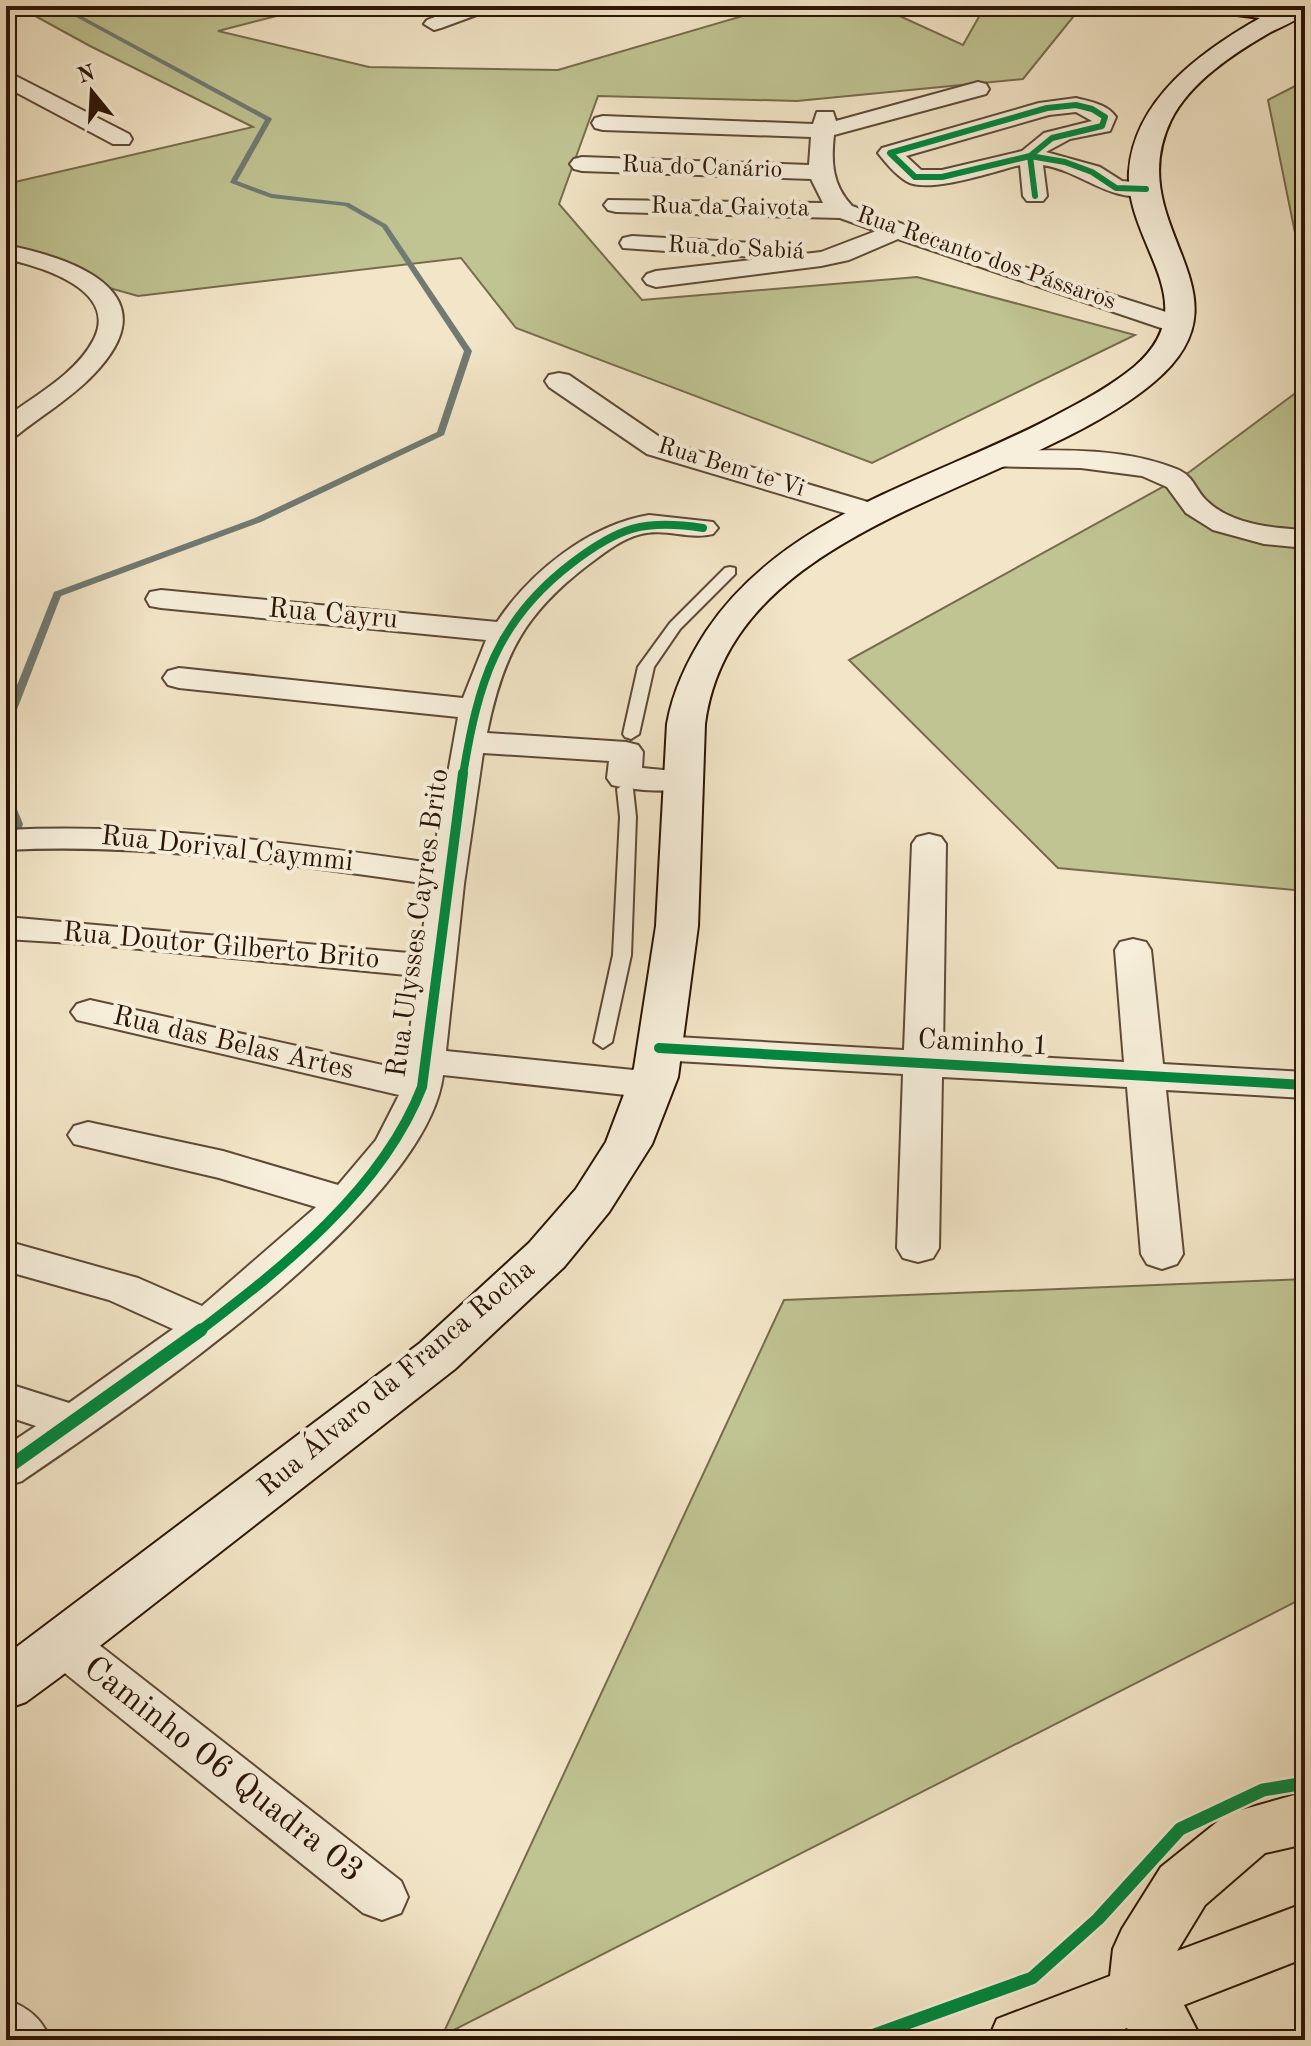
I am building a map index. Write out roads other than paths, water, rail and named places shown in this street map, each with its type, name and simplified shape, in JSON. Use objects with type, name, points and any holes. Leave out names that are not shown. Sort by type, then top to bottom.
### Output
[{"type":"main road","points":[[1202,18],[1300,9]]},
{"type":"main road","name":"Rua Álvaro da Franca Rocha","points":[[6,1686],[345,1428],[499,1303],[561,1241],[630,1143],[656,1067],[678,912],[690,705],[725,632],[743,606],[828,535],[871,512],[1071,422],[1122,391],[1153,367],[1179,325],[1183,305],[1180,287],[1155,229],[1142,179],[1148,139],[1195,70],[1256,28],[1300,9]]},
{"type":"main road","name":"Rua Álvaro da Franca Rocha","points":[[1195,70],[1202,18]]},
{"type":"main road","points":[[1155,2016],[1144,1949],[1183,1886],[1248,1832],[1305,1818]]},
{"type":"main road","points":[[1020,2040],[1155,2016],[1305,1930]]},
{"type":"street","points":[[434,24],[483,6]]},
{"type":"street","points":[[6,78],[121,139]]},
{"type":"street","points":[[603,123],[824,124],[978,89]]},
{"type":"street","points":[[1035,196],[1030,156],[1037,146],[1051,139],[1102,126],[1105,117],[1092,109],[1076,105],[1047,108],[890,156],[915,177],[933,178],[1030,156],[1065,162],[1092,172],[1116,188],[1146,189]]},
{"type":"street","name":"Rua Recanto dos Pássaros","points":[[824,124],[821,172],[825,193],[843,211],[1179,325]]},
{"type":"street","name":"Rua do Canário","points":[[582,164],[821,172]]},
{"type":"street","name":"Rua da Gaivota","points":[[616,205],[843,211]]},
{"type":"street","points":[[656,279],[840,255],[896,231]]},
{"type":"street","name":"Rua do Sabiá","points":[[632,243],[840,255]]},
{"type":"street","points":[[6,252],[62,269],[99,289],[108,304],[111,323],[108,338],[85,368],[64,388],[6,430]]},
{"type":"street","name":"Rua Bem te Vi","points":[[559,381],[657,448],[871,512]]},
{"type":"street","points":[[986,460],[1079,460],[1146,469],[1178,480],[1199,510],[1234,526],[1266,535],[1305,539]]},
{"type":"street","name":"Rua Ulysses Cayres Brito","points":[[6,1469],[75,1422],[266,1280],[372,1177],[416,1107],[424,1074],[447,876],[473,726],[506,632],[516,616],[541,590],[584,554],[619,531],[651,522],[703,528]]},
{"type":"street","name":"Rua Cayru","points":[[161,599],[506,632]]},
{"type":"street","points":[[179,678],[473,726],[684,780]]},
{"type":"street","name":"Rua Dorival Caymmi","points":[[21,839],[99,835],[187,841],[267,849],[447,876]]},
{"type":"street","points":[[918,1248],[929,844]]},
{"type":"street","name":"Rua Doutor Gilberto Brito","points":[[6,928],[88,933],[436,967]]},
{"type":"street","points":[[1133,950],[1162,1254]]},
{"type":"street","name":"Rua das Belas Artes","points":[[90,1012],[424,1074],[656,1067]]},
{"type":"street","name":"Caminho 1","points":[[656,1067],[921,1065],[1305,1085]]},
{"type":"street","points":[[88,1135],[223,1165],[347,1202]]},
{"type":"street","points":[[6,1256],[123,1289],[207,1326]]},
{"type":"street","points":[[6,1399],[75,1422]]},
{"type":"street","name":"Caminho 06 Quadra 03","points":[[63,1644],[382,1897]]},
{"type":"street","points":[[6,2024],[23,2040]]},
{"type":"lane","points":[[603,1042],[622,955],[628,817],[626,763],[646,667],[675,626],[730,571]]},
{"type":"waterway","points":[[6,725],[57,594],[258,520],[441,433],[468,351],[385,226],[347,204],[271,196],[233,182],[269,119],[59,6]]},
{"type":"waterway","points":[[6,795],[18,824],[6,867]]}]
